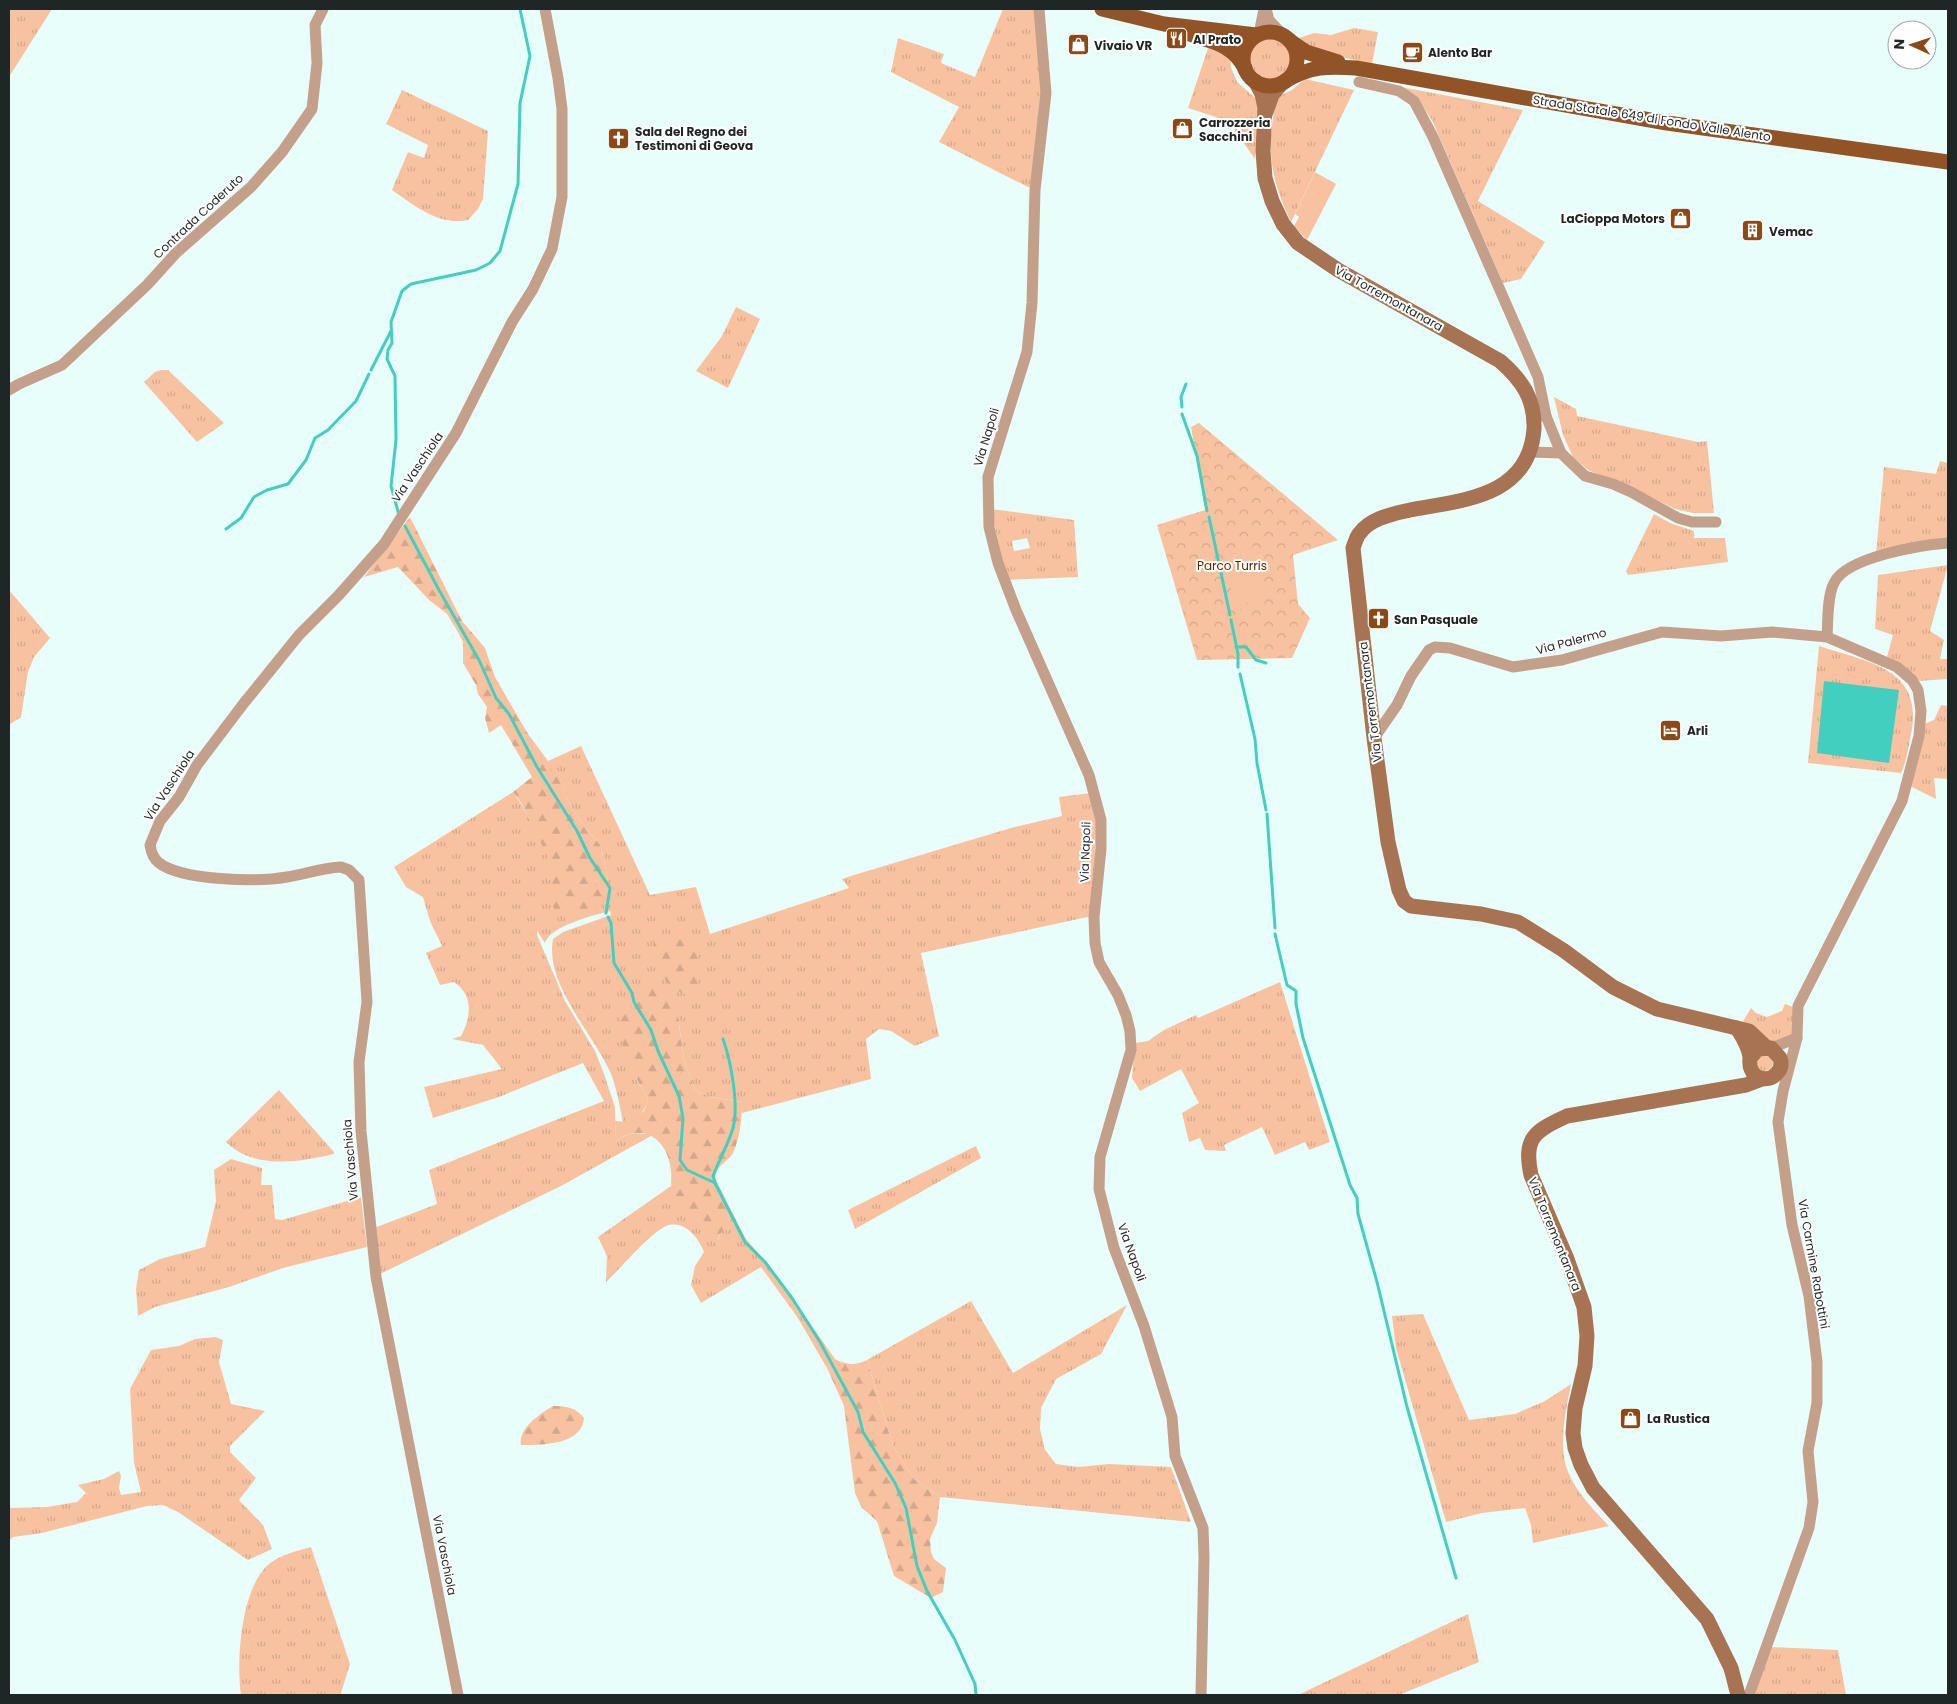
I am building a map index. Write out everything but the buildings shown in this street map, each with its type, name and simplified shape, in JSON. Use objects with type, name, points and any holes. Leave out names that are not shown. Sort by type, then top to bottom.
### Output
[{"type":"main road","name":"Strada Statale 649 di Fondo Valle Alento","points":[[1102,9],[1164,24],[1258,35],[1267,32],[1287,38],[1306,52],[1358,75]]},
{"type":"main road","name":"Strada Statale 649 di Fondo Valle Alento","points":[[1164,24],[1224,45],[1235,53],[1255,81],[1268,86],[1284,82],[1298,74],[1320,67],[1358,75],[1666,123],[1947,160]]},
{"type":"main road","points":[[1244,68],[1244,50],[1258,35]]},
{"type":"main road","points":[[1284,82],[1296,67],[1297,58],[1287,38]]},
{"type":"street","name":"Contrada Coderuto","points":[[9,390],[62,365],[147,285],[176,253],[252,186],[282,152],[312,109],[317,63],[316,25],[323,9]]},
{"type":"street","name":"Via Vaschiola","points":[[458,1695],[375,1269],[361,1131],[359,1062],[367,1002],[360,885],[355,875],[341,867],[286,877],[245,880],[211,878],[163,866],[156,860],[150,845],[160,821],[179,797],[197,765],[244,703],[299,635],[338,596],[384,544],[456,433],[512,322],[533,289],[552,249],[562,197],[562,109],[545,9]]},
{"type":"street","name":"Via Napoli","points":[[1039,9],[1046,94],[1035,196],[1032,303],[1027,352],[988,477],[989,527],[998,563],[1088,775],[1101,820],[1101,849],[1094,917],[1095,943],[1099,962],[1118,995],[1126,1014],[1130,1031],[1131,1050],[1100,1157],[1099,1189],[1114,1248],[1144,1326],[1172,1417],[1175,1456],[1203,1528],[1201,1695]]},
{"type":"street","points":[[1258,35],[1265,9]]},
{"type":"street","points":[[1265,9],[1269,20],[1287,38]]},
{"type":"street","name":"Via Torremontanara","points":[[1358,75],[1399,92],[1414,102],[1433,137],[1538,377],[1540,416],[1531,452],[1525,464],[1514,476],[1496,490],[1388,514],[1369,524],[1359,534],[1353,548],[1353,562],[1374,738],[1388,842],[1399,890],[1406,902],[1431,909],[1481,914],[1518,922],[1563,950],[1613,987],[1658,1009],[1736,1028]]},
{"type":"street","name":"Via Torremontanara","points":[[1255,81],[1264,101],[1263,151],[1267,186],[1282,224],[1298,242],[1338,270],[1500,361],[1525,387],[1540,416]]},
{"type":"street","name":"Via Torremontanara","points":[[1265,124],[1270,100],[1284,82]]},
{"type":"street","points":[[1540,416],[1561,453],[1585,476],[1622,488],[1678,518],[1692,522],[1716,522]]},
{"type":"street","points":[[1531,452],[1561,453]]},
{"type":"street","points":[[1827,637],[1834,583],[1844,571],[1872,557],[1948,543]]},
{"type":"street","name":"Via Palermo","points":[[1374,738],[1397,705],[1411,676],[1429,650],[1435,646],[1450,648],[1512,668],[1562,660],[1662,632],[1721,636],[1772,632],[1827,637],[1897,667],[1912,680],[1918,690],[1921,710],[1919,736],[1902,801],[1798,1006],[1797,1038]]},
{"type":"street","points":[[1736,1028],[1749,1031],[1779,1055],[1781,1066],[1778,1073],[1764,1079]]},
{"type":"street","points":[[1736,1028],[1755,1075],[1783,1091]]},
{"type":"street","points":[[1733,1087],[1743,1079],[1758,1049],[1768,1048],[1797,1038]]},
{"type":"street","name":"Via Carmine Rabottini","points":[[1749,1695],[1809,1528],[1813,1502],[1808,1451],[1817,1403],[1817,1362],[1809,1296],[1792,1225],[1779,1133],[1783,1091],[1797,1038]]},
{"type":"street","name":"Via Torremontanara","points":[[1738,1695],[1731,1668],[1707,1619],[1593,1488],[1581,1465],[1575,1448],[1573,1433],[1575,1408],[1586,1366],[1587,1336],[1584,1307],[1567,1259],[1531,1175],[1528,1161],[1532,1138],[1540,1128],[1567,1116],[1733,1087],[1764,1079]]},
{"type":"green space","points":[[9,9],[52,9],[9,77]]},
{"type":"green space","points":[[1003,9],[1034,9],[1042,97],[1034,190],[939,142],[959,107],[891,72],[898,38],[944,54],[941,62],[943,64],[975,77]]},
{"type":"green space","points":[[1354,28],[1378,32],[1372,64],[1311,50],[1299,38],[1314,33],[1331,35]]},
{"type":"green space","points":[[1270,39],[1284,45],[1290,59],[1284,73],[1270,79],[1256,73],[1250,59],[1256,45]]},
{"type":"green space","points":[[1208,48],[1230,56],[1231,67],[1237,82],[1259,101],[1255,159],[1228,121],[1188,108]]},
{"type":"green space","points":[[1305,79],[1354,90],[1291,222],[1274,175],[1271,131],[1277,97],[1292,90]]},
{"type":"green space","points":[[1401,87],[1523,110],[1478,201],[1545,242],[1521,279],[1503,283],[1432,120],[1417,98]]},
{"type":"green space","points":[[402,90],[488,131],[483,199],[478,209],[468,220],[457,221],[437,217],[419,208],[392,190],[408,152],[424,158],[428,145],[386,124]]},
{"type":"green space","points":[[1315,172],[1336,184],[1307,240],[1294,226],[1299,217],[1295,214]]},
{"type":"green space","points":[[736,307],[760,319],[728,388],[696,371],[722,336]]},
{"type":"green space","points":[[168,370],[224,423],[197,442],[144,382],[155,372]]},
{"type":"green space","points":[[1554,397],[1576,409],[1577,416],[1698,442],[1707,441],[1714,513],[1693,513],[1675,509],[1641,492],[1588,470],[1573,457],[1563,435]]},
{"type":"green space","name":"Parco Turris","points":[[1199,423],[1338,540],[1293,555],[1298,604],[1310,618],[1292,658],[1197,660],[1157,525],[1205,510],[1191,427]]},
{"type":"green space","points":[[1940,461],[1948,463],[1948,541],[1876,554],[1884,467],[1936,474]]},
{"type":"green space","points":[[991,509],[1074,520],[1078,577],[1007,580]],"holes":[[[1027,538],[1030,548],[1014,551],[1012,541]]]},
{"type":"green space","points":[[1654,514],[1670,523],[1694,531],[1694,538],[1725,538],[1728,562],[1628,575],[1626,571]]},
{"type":"green space","points":[[410,517],[462,621],[485,648],[495,677],[528,734],[548,761],[557,769],[567,799],[578,818],[601,846],[608,880],[607,892],[599,904],[573,914],[555,911],[549,897],[552,888],[552,870],[525,810],[513,792],[532,777],[501,725],[489,733],[485,718],[487,707],[478,694],[476,685],[463,663],[463,642],[447,614],[429,600],[398,567],[364,577]]},
{"type":"green space","points":[[1252,544],[1263,600],[1234,605],[1224,550]]},
{"type":"green space","points":[[1948,565],[1930,631],[1944,640],[1940,659],[1948,659],[1948,679],[1917,681],[1887,657],[1893,635],[1875,629],[1878,575]]},
{"type":"green space","points":[[9,590],[50,638],[34,657],[28,672],[21,717],[9,725]]},
{"type":"green space","points":[[1819,646],[1875,664],[1902,683],[1910,697],[1913,716],[1908,752],[1901,773],[1808,763]]},
{"type":"green space","points":[[1941,705],[1948,706],[1948,779],[1934,778],[1936,799],[1910,786],[1924,724],[1934,720]]},
{"type":"green space","points":[[581,746],[650,895],[696,887],[710,934],[849,888],[842,879],[1011,828],[1062,816],[1059,797],[1091,793],[1097,812],[1092,916],[921,953],[939,1036],[915,1046],[891,1031],[879,1029],[866,1039],[871,1079],[742,1113],[742,1102],[710,1097],[695,1090],[684,1060],[679,1024],[636,1079],[648,1099],[645,1108],[632,1121],[623,1123],[617,1092],[611,1074],[563,991],[552,956],[553,939],[563,932],[611,915],[610,911],[564,926],[555,931],[545,943],[537,931],[565,1001],[595,1051],[604,1074],[615,1107],[616,1141],[632,1134],[649,1134],[651,1136],[561,1186],[380,1274],[374,1228],[437,1204],[429,1170],[604,1101],[583,1063],[499,1097],[433,1118],[424,1087],[502,1069],[483,1045],[452,1039],[461,1036],[467,1022],[468,1000],[465,993],[454,982],[440,985],[426,953],[442,946],[430,921],[423,897],[406,887],[394,867],[513,792],[522,805],[549,857],[553,877],[550,897],[608,880],[601,846],[578,818],[567,799],[557,770],[548,761]]},
{"type":"green space","points":[[672,936],[687,942],[699,955],[699,987],[692,995],[674,989],[662,975],[658,966],[653,938]]},
{"type":"green space","points":[[658,981],[672,1001],[679,1024],[684,1060],[695,1090],[710,1097],[742,1102],[740,1128],[733,1153],[720,1166],[715,1178],[737,1222],[720,1234],[717,1241],[704,1230],[680,1203],[671,1186],[669,1159],[659,1141],[648,1135],[634,1133],[616,1141],[615,1121],[629,1122],[644,1111],[648,1099],[639,1084],[624,1049],[620,1032],[621,1016],[626,1001],[638,989]]},
{"type":"green space","points":[[1280,982],[1330,1142],[1309,1150],[1305,1142],[1275,1155],[1262,1127],[1224,1145],[1226,1151],[1205,1150],[1200,1138],[1189,1142],[1182,1113],[1199,1103],[1181,1069],[1140,1091],[1132,1078],[1135,1043],[1148,1041],[1164,1030],[1196,1015],[1198,1018]]},
{"type":"green space","points":[[1785,1004],[1796,1008],[1793,1035],[1775,1044],[1742,1023],[1751,1008],[1756,1013],[1767,1017],[1782,1011]]},
{"type":"green space","points":[[1765,1055],[1771,1057],[1773,1063],[1771,1069],[1765,1071],[1759,1069],[1757,1063],[1759,1057]]},
{"type":"green space","points":[[279,1090],[334,1154],[277,1162],[250,1157],[237,1151],[226,1142]]},
{"type":"green space","points":[[976,1146],[981,1158],[855,1229],[848,1210]]},
{"type":"green space","points":[[231,1159],[262,1168],[261,1185],[272,1185],[275,1219],[282,1220],[361,1197],[367,1247],[283,1268],[229,1287],[155,1307],[138,1316],[136,1289],[139,1270],[160,1259],[205,1247],[216,1201],[214,1170]]},
{"type":"green space","points":[[671,1186],[696,1221],[718,1240],[720,1234],[737,1222],[746,1239],[775,1273],[835,1359],[827,1368],[798,1318],[761,1267],[701,1303],[691,1285],[695,1266],[704,1252],[695,1236],[685,1227],[673,1225],[659,1230],[606,1282],[607,1256],[598,1237]]},
{"type":"green space","points":[[971,1301],[1013,1373],[1127,1305],[1101,1354],[1056,1379],[1041,1408],[1040,1429],[1045,1450],[1056,1464],[1078,1467],[1109,1464],[1171,1467],[1191,1522],[940,1497],[914,1479],[893,1446],[867,1360]]},
{"type":"green space","points":[[1423,1314],[1469,1420],[1515,1414],[1545,1401],[1571,1384],[1563,1435],[1566,1466],[1578,1491],[1609,1526],[1533,1543],[1531,1525],[1525,1508],[1482,1513],[1446,1522],[1396,1348],[1392,1316]]},
{"type":"green space","points":[[215,1337],[223,1340],[219,1362],[231,1404],[265,1411],[230,1446],[230,1452],[256,1478],[239,1500],[263,1525],[272,1549],[248,1560],[178,1512],[163,1505],[147,1506],[42,1533],[13,1537],[9,1541],[9,1508],[47,1507],[77,1502],[86,1493],[78,1485],[104,1479],[119,1471],[121,1476],[119,1488],[121,1495],[141,1492],[134,1463],[130,1389],[151,1350],[179,1346],[195,1339]]},
{"type":"green space","points":[[835,1359],[851,1364],[867,1360],[893,1446],[914,1479],[940,1497],[937,1523],[930,1539],[931,1552],[934,1559],[946,1568],[943,1592],[931,1598],[894,1576],[877,1521],[862,1508],[855,1493],[844,1406],[827,1368]]},
{"type":"green space","points":[[553,1406],[562,1406],[577,1411],[584,1418],[582,1427],[576,1434],[560,1442],[521,1445],[521,1439],[526,1427]]},
{"type":"green space","points":[[311,1547],[350,1664],[342,1695],[241,1695],[240,1645],[252,1589],[269,1564],[284,1555]]},
{"type":"green space","points":[[1468,1614],[1479,1662],[1399,1695],[1298,1695]]},
{"type":"green space","points":[[1770,1647],[1838,1650],[1846,1695],[1753,1695]]},
{"type":"shaded area","points":[[1824,681],[1899,690],[1889,763],[1817,753]]},
{"type":"waterway","points":[[399,515],[391,486],[396,440],[395,376],[387,359],[388,350],[392,343],[391,322],[402,291],[411,284],[476,270],[490,263],[500,251],[518,184],[520,103],[530,56],[520,9]]},
{"type":"waterway","points":[[371,370],[391,331]]},
{"type":"waterway","points":[[226,529],[241,518],[254,497],[267,490],[288,484],[306,460],[315,438],[328,430],[356,401],[369,374]]},
{"type":"waterway","points":[[1182,407],[1181,397],[1186,384]]},
{"type":"waterway","points":[[1182,414],[1197,456],[1207,511]]},
{"type":"waterway","points":[[1209,517],[1230,615]]},
{"type":"waterway","points":[[405,526],[479,660],[496,698],[509,714],[537,767],[577,831],[590,858],[610,888],[606,913]]},
{"type":"waterway","points":[[1231,620],[1238,654],[1238,667]]},
{"type":"waterway","points":[[1236,647],[1246,647],[1256,660],[1266,663]]},
{"type":"waterway","points":[[1240,674],[1255,739],[1257,763],[1266,810]]},
{"type":"waterway","points":[[1267,814],[1275,928]]},
{"type":"waterway","points":[[608,917],[611,923],[614,963],[651,1030],[658,1051],[679,1096],[683,1118],[680,1160],[687,1170],[715,1183],[745,1242],[765,1262],[792,1298],[820,1342],[858,1412],[863,1432],[895,1483],[906,1508],[917,1566],[927,1591],[955,1640],[975,1684],[976,1695]]},
{"type":"waterway","points":[[1275,934],[1287,985],[1296,991],[1296,1004],[1303,1038],[1350,1185],[1357,1198],[1358,1214],[1377,1282],[1407,1407],[1456,1578]]},
{"type":"waterway","points":[[715,1183],[713,1176],[731,1134],[735,1118],[735,1096],[729,1059],[723,1039]]},
{"type":"place","name":"Al Prato","points":[[1177,39]]},
{"type":"place","name":"Vivaio VR","points":[[1078,45]]},
{"type":"place","name":"Alento Bar","points":[[1412,52]]},
{"type":"place","name":"Carrozzeria Sacchini","points":[[1183,129]]},
{"type":"place","name":"Sala del Regno dei Testimoni di Geova","points":[[619,138]]},
{"type":"place","name":"LaCioppa Motors","points":[[1681,218]]},
{"type":"place","name":"Vemac","points":[[1753,231]]},
{"type":"place","name":"San Pasquale","points":[[1378,619]]},
{"type":"place","name":"Arli","points":[[1671,730]]},
{"type":"place","name":"La Rustica","points":[[1631,1418]]}]
